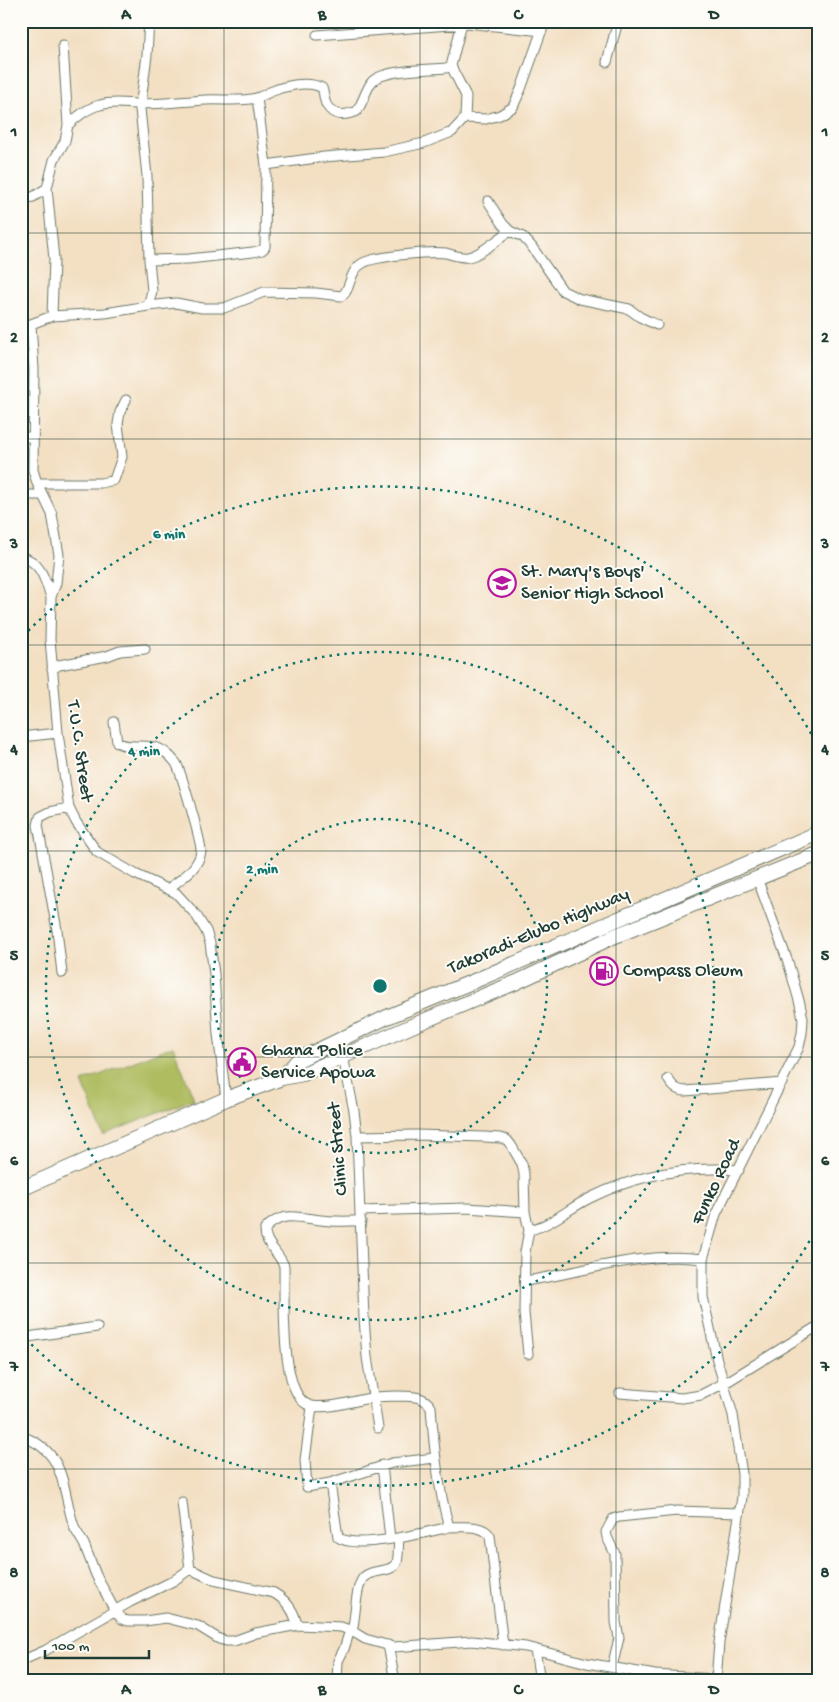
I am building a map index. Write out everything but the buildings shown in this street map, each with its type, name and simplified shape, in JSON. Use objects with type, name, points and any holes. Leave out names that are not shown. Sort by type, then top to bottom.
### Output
[{"type":"highway","name":"Takoradi-Elubo Highway","points":[[282,1078],[298,1060],[387,1017],[818,834]]},
{"type":"highway","name":"Takoradi-Elubo Highway","points":[[21,1189],[226,1099],[282,1078],[304,1074],[517,982],[615,936],[818,854]]},
{"type":"street","points":[[148,306],[152,291],[149,260],[147,176],[140,109],[147,56],[149,21]]},
{"type":"street","points":[[465,118],[486,119],[500,115],[513,107],[545,21]]},
{"type":"street","points":[[607,62],[618,21]]},
{"type":"street","points":[[317,36],[463,24],[542,31]]},
{"type":"street","points":[[266,165],[324,157],[384,152],[424,143],[452,132],[465,118],[466,96],[451,66],[463,24]]},
{"type":"street","points":[[52,316],[54,259],[47,188],[52,166],[65,141],[68,125],[62,45]]},
{"type":"street","points":[[68,125],[83,112],[99,105],[122,102],[141,104],[257,98],[288,86],[317,85],[322,88],[325,102],[334,113],[343,116],[358,110],[375,78],[387,74],[451,66]]},
{"type":"street","points":[[149,260],[189,259],[253,252],[262,250],[265,246],[266,165],[257,98]]},
{"type":"street","points":[[21,199],[33,196],[47,188]]},
{"type":"street","points":[[488,202],[503,224],[522,237],[532,247],[562,291],[580,299],[629,309],[657,325]]},
{"type":"street","points":[[21,325],[32,324],[52,316],[105,313],[176,303],[202,308],[224,308],[264,292],[316,293],[341,296],[347,292],[353,273],[362,263],[375,259],[425,252],[468,257],[477,254],[510,230]]},
{"type":"street","name":"T.U.C. Street","points":[[32,324],[34,369],[33,470],[52,514],[59,555],[56,583],[51,597],[50,639],[58,733],[69,808],[76,822],[97,852],[135,874],[168,888],[183,900],[196,915],[206,931],[210,943],[226,1099]]},
{"type":"street","points":[[37,483],[101,483],[114,480],[122,457],[118,424],[120,412],[126,400]]},
{"type":"street","points":[[21,437],[32,437]]},
{"type":"street","points":[[21,495],[43,495]]},
{"type":"street","points":[[21,557],[30,559],[37,564],[51,597]]},
{"type":"street","points":[[52,668],[120,651],[145,649]]},
{"type":"street","points":[[114,722],[117,742],[121,745],[147,745],[155,747],[166,753],[175,762],[181,776],[199,837],[201,852],[194,867],[168,888]]},
{"type":"street","points":[[21,737],[58,733]]},
{"type":"street","points":[[62,974],[57,930],[38,825],[40,817],[50,812],[69,808]]},
{"type":"street","name":"Funko Road","points":[[716,1680],[719,1643],[740,1513],[742,1474],[733,1415],[703,1298],[703,1259],[716,1214],[799,1047],[803,1019],[788,962],[756,878]]},
{"type":"street","name":"Clinic Street","points":[[342,1056],[354,1111],[357,1136],[364,1318],[367,1357],[378,1428]]},
{"type":"street","points":[[668,1079],[672,1086],[678,1090],[685,1091],[736,1085],[782,1083]]},
{"type":"street","points":[[357,1136],[467,1136],[507,1140],[522,1164],[525,1212],[529,1230],[525,1252],[524,1312],[528,1354]]},
{"type":"street","points":[[529,1230],[542,1227],[603,1192],[648,1177],[694,1170],[739,1170]]},
{"type":"street","points":[[360,1211],[467,1208],[525,1212]]},
{"type":"street","points":[[361,1221],[320,1220],[291,1216],[280,1218],[272,1222],[265,1229],[267,1242],[281,1258],[284,1266],[284,1343],[293,1387],[302,1402],[312,1407],[374,1397],[416,1397],[427,1402],[431,1406],[435,1458],[443,1505],[449,1527]]},
{"type":"street","points":[[525,1281],[621,1261],[671,1257],[703,1259]]},
{"type":"street","points":[[620,1393],[682,1398],[701,1395],[730,1380],[818,1326]]},
{"type":"street","points":[[21,1338],[97,1327]]},
{"type":"street","points":[[312,1407],[305,1460],[306,1484],[310,1488],[382,1465],[406,1460],[435,1458]]},
{"type":"street","points":[[21,1436],[41,1446],[57,1466],[63,1477],[75,1530],[84,1544],[96,1576],[115,1611],[122,1619],[145,1621],[166,1618],[205,1629],[219,1639],[226,1641],[234,1641],[256,1634],[297,1626],[324,1625],[341,1627],[351,1630],[365,1639],[400,1647],[467,1641],[535,1649],[587,1663],[612,1667],[641,1677],[716,1680]]},
{"type":"street","points":[[337,1681],[338,1661],[351,1630],[362,1579],[373,1572],[388,1569],[397,1562],[382,1465]]},
{"type":"street","points":[[330,1483],[338,1537],[342,1541],[394,1539],[449,1527],[482,1529],[487,1532],[490,1536],[503,1645]]},
{"type":"street","points":[[182,1502],[190,1569]]},
{"type":"street","points":[[612,1667],[619,1638],[616,1622],[615,1554],[606,1532],[613,1520],[619,1517],[677,1511],[740,1513]]},
{"type":"street","points":[[21,1662],[173,1581],[190,1569]]},
{"type":"street","points":[[190,1569],[214,1580],[274,1593],[294,1613],[297,1626]]},
{"type":"street","points":[[388,1645],[395,1681]]},
{"type":"street","points":[[535,1649],[540,1681]]},
{"type":"green space","points":[[173,1046],[194,1099],[103,1135],[82,1082]]},
{"type":"place","name":"St. Mary's Boys' Senior High School","points":[[502,583]]},
{"type":"place","name":"Compass Oleum","points":[[604,971]]},
{"type":"place","name":"Ghana Police Service Apowa","points":[[242,1062]]}]
